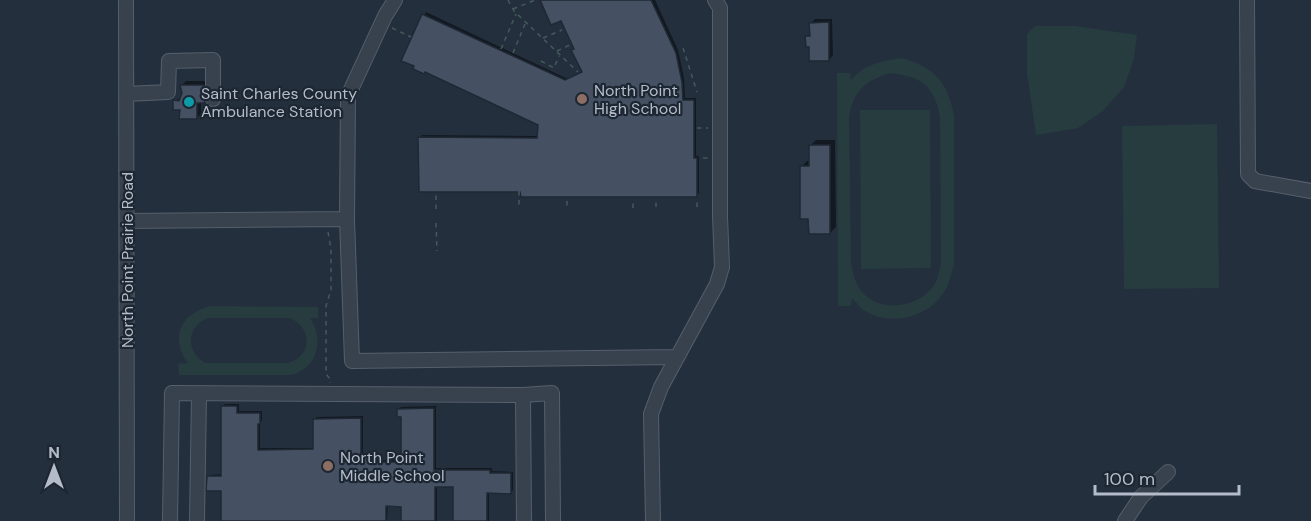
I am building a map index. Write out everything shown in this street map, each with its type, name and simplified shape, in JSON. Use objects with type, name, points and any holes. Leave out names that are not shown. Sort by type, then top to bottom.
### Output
[{"type":"street","name":"North Point Prairie Road","points":[[126,0],[127,521]]},
{"type":"street","points":[[395,0],[385,16],[348,96],[347,219],[352,361],[678,357]]},
{"type":"street","points":[[653,521],[651,414],[662,387],[717,284],[723,267],[720,216],[720,8],[715,0]]},
{"type":"street","points":[[1247,0],[1248,174],[1255,182],[1311,191]]},
{"type":"street","points":[[126,94],[168,92],[169,61],[213,60],[213,99]]},
{"type":"street","points":[[127,221],[347,219]]},
{"type":"street","points":[[170,521],[172,393],[523,395],[552,393],[553,521]]},
{"type":"street","points":[[197,521],[199,394]]},
{"type":"street","points":[[523,395],[524,521]]},
{"type":"street","points":[[1125,521],[1141,497],[1168,472]]},
{"type":"path","points":[[508,0],[516,14],[578,72]]},
{"type":"path","points":[[513,9],[535,0]]},
{"type":"path","points":[[501,49],[516,14]]},
{"type":"path","points":[[513,53],[526,23]]},
{"type":"path","points":[[386,25],[411,37]]},
{"type":"path","points":[[542,39],[562,30]]},
{"type":"path","points":[[556,52],[576,42]]},
{"type":"path","points":[[683,48],[697,92]]},
{"type":"path","points":[[541,61],[554,68],[560,55]]},
{"type":"path","points":[[697,128],[712,128]]},
{"type":"path","points":[[519,191],[519,209]]},
{"type":"path","points":[[436,194],[436,209]]},
{"type":"path","points":[[633,199],[633,208]]},
{"type":"path","points":[[656,199],[656,207]]},
{"type":"path","points":[[697,207],[698,199]]},
{"type":"path","points":[[567,201],[567,208]]},
{"type":"path","points":[[436,223],[437,251]]},
{"type":"path","points":[[328,228],[331,249],[331,290],[326,306],[326,374],[330,379],[330,385]]},
{"type":"green space","points":[[1035,26],[1075,26],[1137,35],[1134,59],[1124,87],[1103,111],[1078,128],[1036,135],[1027,74],[1027,34]]},
{"type":"green space","points":[[902,58],[923,66],[938,78],[944,85],[951,104],[954,116],[954,264],[948,284],[935,303],[917,314],[896,319],[875,316],[865,311],[852,298],[851,306],[838,306],[837,73],[850,73],[851,80],[868,67]],"holes":[[[890,73],[901,74],[924,84],[934,97],[940,116],[941,264],[936,282],[930,291],[912,302],[891,305],[871,300],[860,290],[851,263],[849,117],[854,100],[867,83]]]},
{"type":"green space","points":[[860,110],[930,110],[931,268],[861,269]]},
{"type":"green space","points":[[1217,124],[1219,288],[1124,289],[1122,126]]},
{"type":"green space","points":[[211,306],[318,307],[318,318],[310,318],[317,335],[316,352],[307,367],[290,375],[179,375],[178,364],[188,363],[179,345],[181,328],[192,314]],"holes":[[[208,318],[290,318],[303,328],[307,342],[302,355],[288,363],[206,363],[194,353],[192,333],[195,327]]]},
{"type":"building","name":"North Point High School","points":[[540,0],[651,0],[676,53],[683,100],[694,100],[697,197],[521,197],[520,192],[419,192],[418,137],[537,138],[538,125],[425,72],[424,74],[413,69],[414,66],[401,61],[422,14],[565,80],[582,72],[561,21],[551,25]]},
{"type":"building","points":[[829,22],[829,61],[809,61],[809,47],[806,47],[805,36],[810,36],[809,23]]},
{"type":"building","name":"Saint Charles County Ambulance Station","points":[[180,85],[204,85],[205,103],[197,103],[197,119],[179,119],[180,110],[173,110],[173,100],[179,101],[182,93]]},
{"type":"building","points":[[809,145],[830,145],[830,234],[809,234],[808,219],[800,219],[800,166],[809,166]]},
{"type":"building","name":"North Point Middle School","points":[[221,406],[237,406],[237,413],[260,413],[258,450],[313,449],[313,419],[361,418],[361,456],[373,456],[373,462],[401,462],[401,417],[397,417],[397,409],[434,408],[434,470],[490,470],[490,473],[511,473],[511,494],[487,493],[487,521],[453,521],[453,487],[435,487],[435,521],[401,521],[401,507],[386,506],[386,521],[221,521],[221,491],[206,491],[207,476],[221,476]]},
{"type":"place","name":"North Point High School","points":[[582,99]]},
{"type":"place","name":"Saint Charles County Ambulance Station","points":[[189,102]]},
{"type":"place","name":"North Point Middle School","points":[[328,466]]}]
